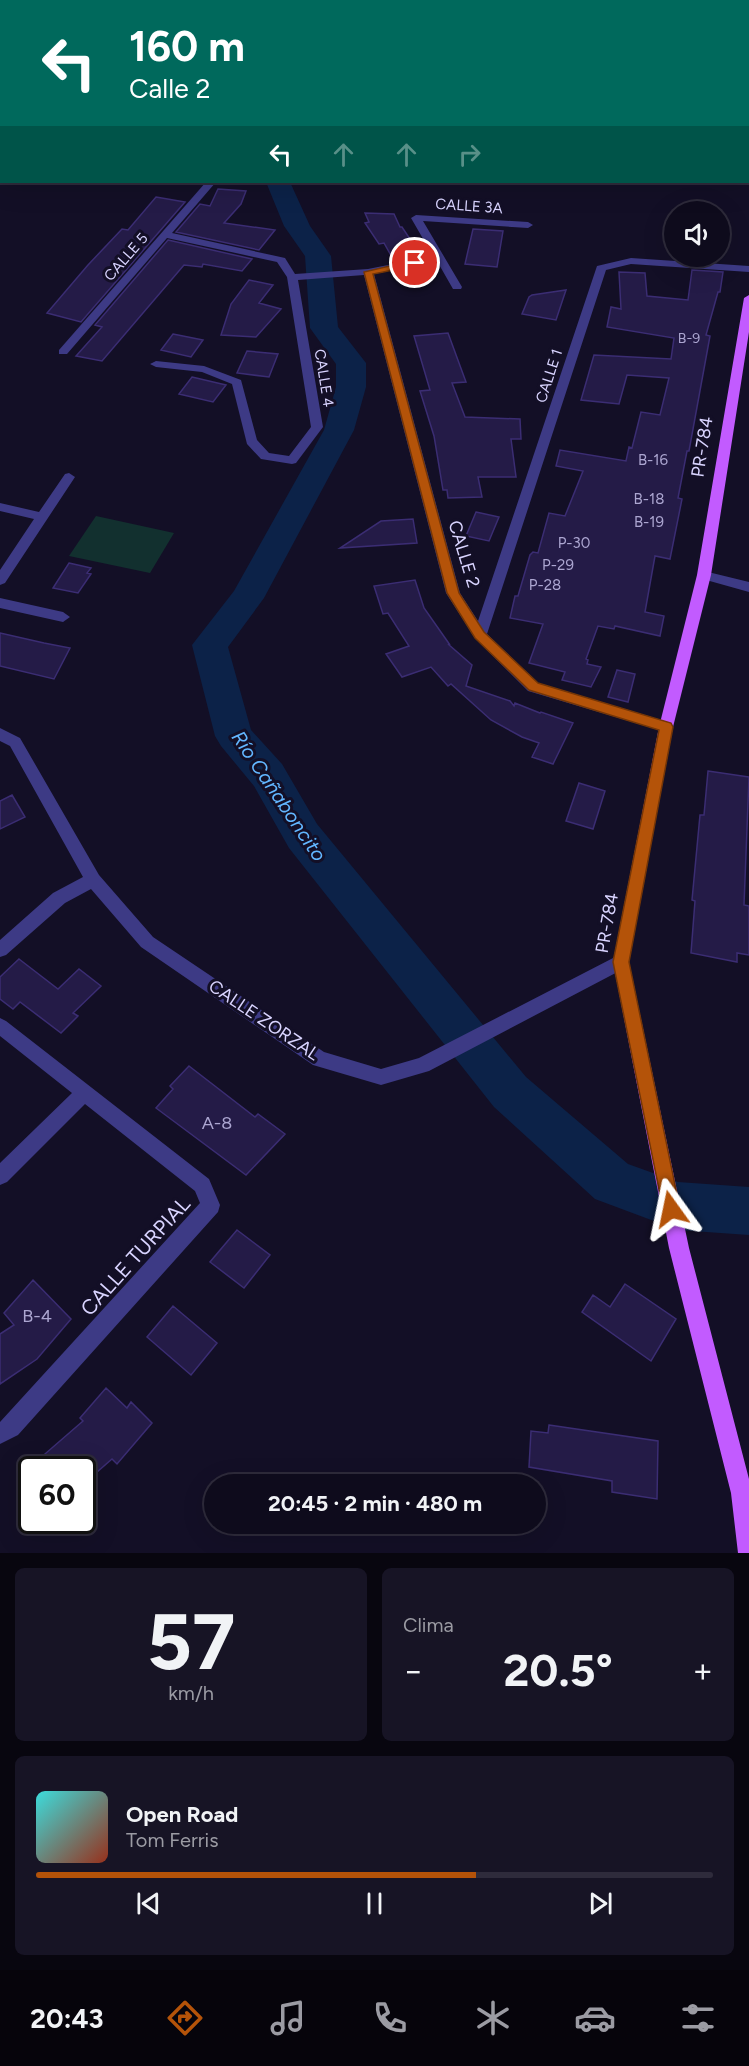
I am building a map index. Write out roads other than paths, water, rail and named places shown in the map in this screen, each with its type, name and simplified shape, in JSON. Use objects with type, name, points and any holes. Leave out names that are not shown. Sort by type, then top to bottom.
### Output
[{"type":"main road","name":"PR-784","points":[[749,298],[704,575],[666,727],[621,962],[680,1248],[742,1493],[749,1552]]},
{"type":"street","name":"CALLE 5","points":[[63,351],[210,183]]},
{"type":"street","name":"CALLE 3A","points":[[457,286],[438,258],[416,218],[528,225]]},
{"type":"street","points":[[165,235],[281,260],[292,276],[368,272],[438,258]]},
{"type":"street","name":"CALLE 1","points":[[480,635],[601,268],[631,261],[749,269]]},
{"type":"street","name":"CALLE 2","points":[[368,272],[453,593],[480,635],[533,687],[666,727]]},
{"type":"street","name":"CALLE 4","points":[[156,364],[204,369],[237,382],[251,441],[265,456],[292,460],[317,427],[292,276]]},
{"type":"street","points":[[0,580],[69,477]]},
{"type":"street","points":[[0,507],[44,517]]},
{"type":"street","points":[[704,575],[749,587]]},
{"type":"street","points":[[0,603],[63,617]]},
{"type":"street","name":"CALLE ZORZAL","points":[[0,734],[15,742],[93,880],[147,942],[319,1059],[381,1077],[423,1065],[538,1003],[621,962]]},
{"type":"street","points":[[0,950],[59,898],[93,880]]},
{"type":"street","name":"CALLE TURPIAL","points":[[0,1026],[202,1185],[211,1205],[11,1428],[0,1433]]},
{"type":"street","points":[[0,1176],[84,1093]]},
{"type":"waterway","name":"Río Cañaboncito","points":[[278,183],[297,226],[318,256],[324,328],[351,363],[351,387],[339,430],[247,598],[210,645],[234,736],[268,775],[303,836],[510,1092],[612,1182],[678,1206],[749,1211]]}]
